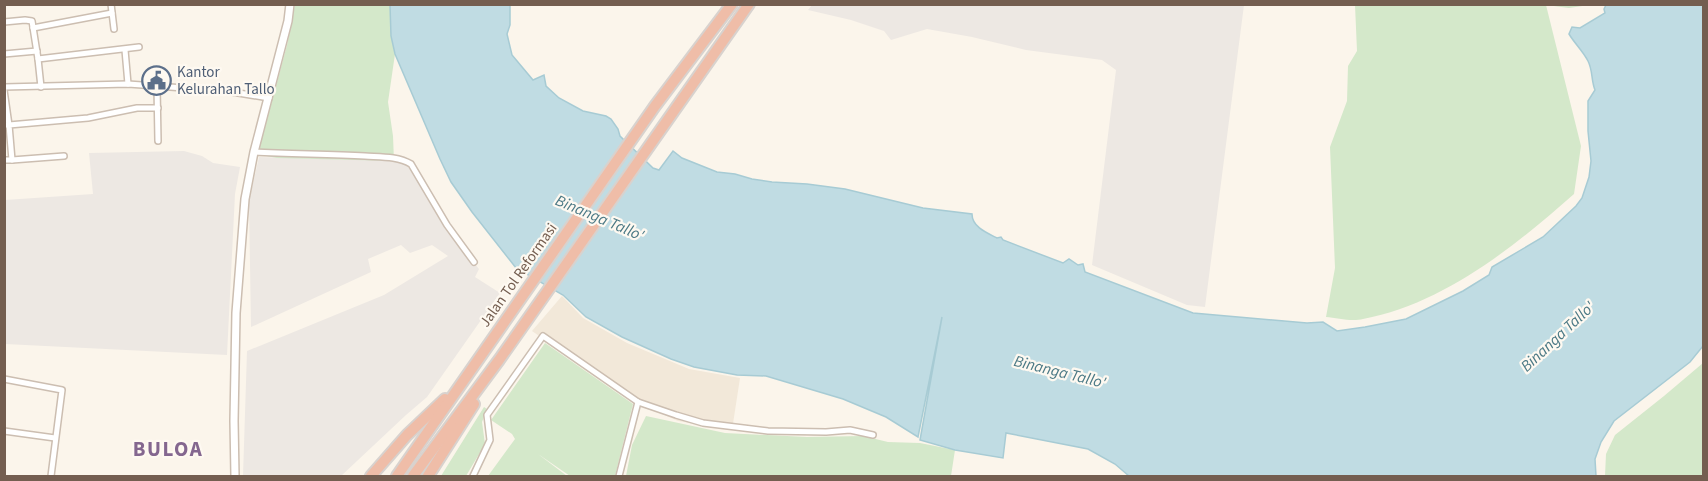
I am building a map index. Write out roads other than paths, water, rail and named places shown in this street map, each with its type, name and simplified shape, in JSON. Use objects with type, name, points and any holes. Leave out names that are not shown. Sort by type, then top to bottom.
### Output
[{"type":"highway","name":"Jalan Tol Reformasi","points":[[468,373],[655,106],[732,4]]},
{"type":"highway","points":[[414,477],[749,4]]},
{"type":"highway","points":[[428,477],[483,390],[499,360]]},
{"type":"highway","points":[[371,477],[407,435],[468,373]]},
{"type":"highway","points":[[397,477],[468,373]]},
{"type":"street","points":[[111,4],[114,29]]},
{"type":"street","points":[[235,477],[236,313],[245,199],[254,152],[288,21],[290,4]]},
{"type":"street","points":[[33,28],[112,13]]},
{"type":"street","points":[[4,22],[32,21],[41,87]]},
{"type":"street","points":[[38,59],[139,47]]},
{"type":"street","points":[[126,50],[128,84]]},
{"type":"street","points":[[4,54],[37,51]]},
{"type":"street","points":[[12,160],[4,88],[128,84],[226,91],[269,98]]},
{"type":"street","points":[[157,86],[158,141]]},
{"type":"street","points":[[7,125],[88,118],[137,108],[158,108]]},
{"type":"street","points":[[254,152],[387,158],[409,162],[447,225],[474,262]]},
{"type":"street","points":[[4,160],[64,156]]},
{"type":"street","points":[[473,477],[490,440],[487,415],[543,336],[638,402],[676,416],[710,424],[768,430],[826,432],[850,429],[873,435]]},
{"type":"street","points":[[4,379],[61,390],[51,477]]},
{"type":"street","points":[[619,477],[638,402]]},
{"type":"street","points":[[4,430],[55,438]]},
{"type":"water","name":"Binanga Tallo'","points":[[390,5],[510,5],[510,25],[507,34],[512,55],[533,80],[544,75],[546,86],[559,98],[583,111],[611,119],[620,136],[653,168],[659,170],[673,151],[682,158],[717,172],[772,182],[845,189],[923,208],[972,214],[977,226],[997,238],[1001,237],[1003,240],[1063,263],[1069,259],[1078,265],[1083,264],[1085,272],[1193,313],[1307,323],[1323,322],[1337,331],[1406,319],[1463,291],[1489,275],[1492,267],[1543,237],[1576,206],[1582,198],[1589,177],[1591,161],[1588,101],[1595,90],[1588,61],[1569,34],[1572,27],[1580,28],[1605,13],[1606,5],[1703,5],[1703,346],[1690,362],[1614,421],[1601,442],[1595,459],[1596,476],[1129,476],[1115,464],[1088,449],[1006,433],[1003,458],[955,450],[920,440],[942,317],[918,437],[886,417],[843,399],[766,376],[737,375],[694,367],[671,359],[622,337],[586,317],[563,295],[516,268],[451,182],[395,54],[391,36]]},
{"type":"place","name":"Kantor Kelurahan Tallo","points":[[156,81]]},
{"type":"district","name":"BULOA","points":[[168,449]]}]
